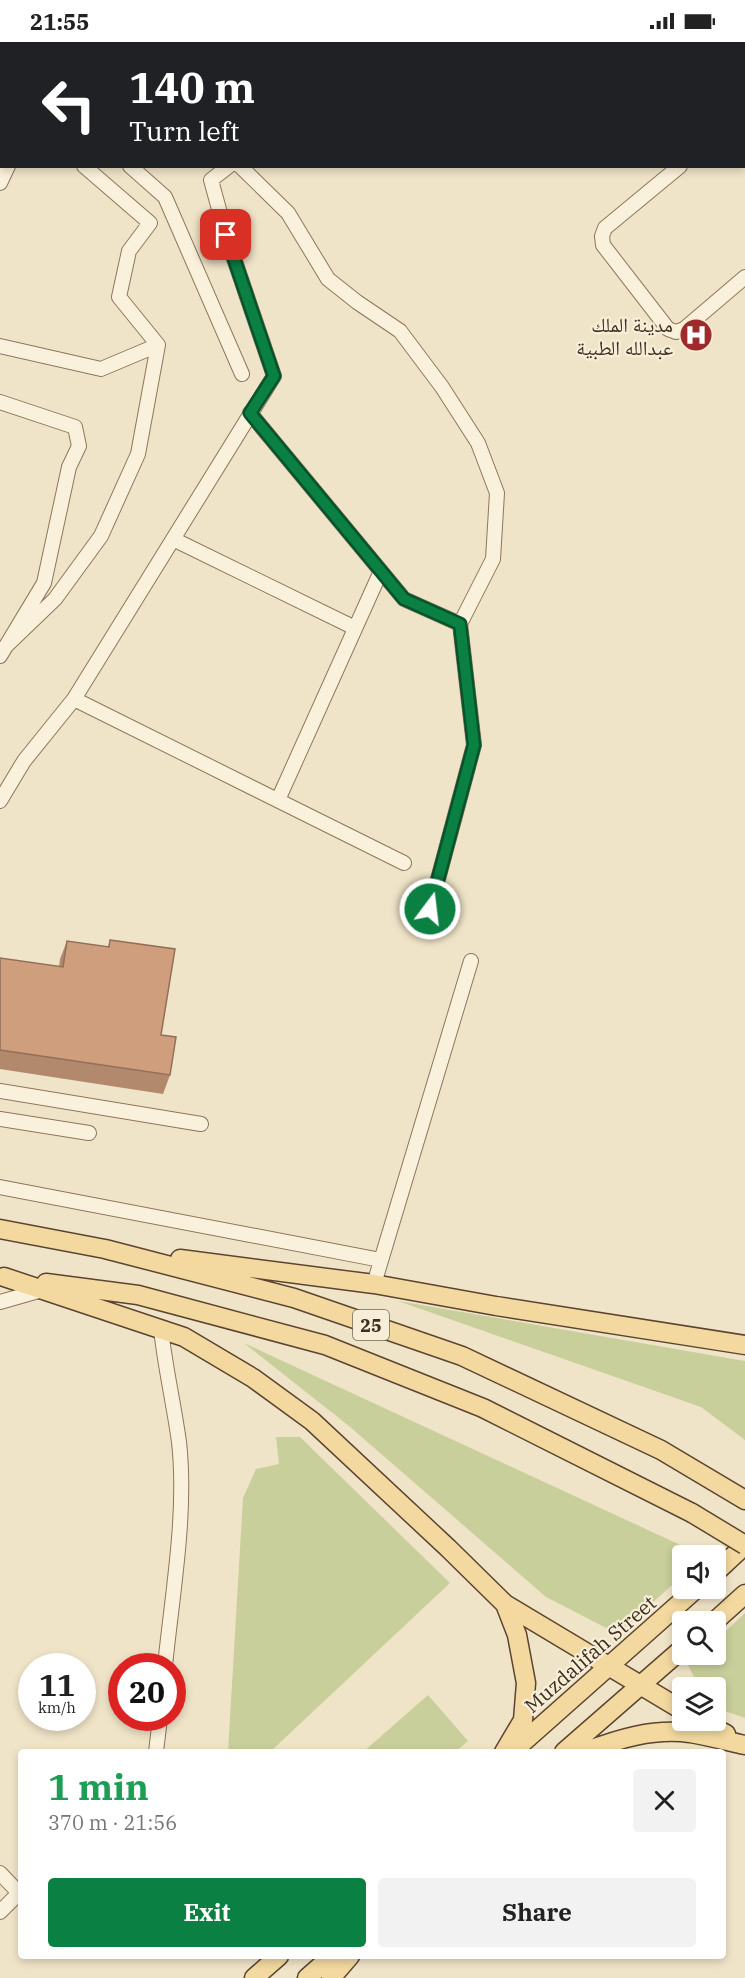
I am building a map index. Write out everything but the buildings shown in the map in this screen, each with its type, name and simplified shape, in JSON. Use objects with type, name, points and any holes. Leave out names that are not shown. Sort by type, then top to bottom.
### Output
[{"type":"main road","name":"25","points":[[0,1229],[105,1249],[294,1298],[462,1356],[661,1450],[745,1500]]},
{"type":"main road","points":[[105,1249],[374,1284],[496,1306],[745,1345]]},
{"type":"main road","name":"25","points":[[2,1276],[138,1296],[325,1344],[483,1408],[692,1513],[745,1545]]},
{"type":"main road","points":[[2,1276],[184,1337],[253,1378],[312,1421],[505,1604],[672,1704]]},
{"type":"main road","points":[[726,1563],[745,1545]]},
{"type":"main road","points":[[726,1611],[745,1594]]},
{"type":"main road","name":"Muzdalifah Street","points":[[515,1749],[685,1599]]},
{"type":"main road","points":[[505,1604],[517,1635],[526,1683],[523,1720],[506,1749]]},
{"type":"main road","points":[[567,1749],[672,1658]]},
{"type":"main road","points":[[720,1731],[745,1744]]},
{"type":"main road","points":[[591,1749],[616,1739],[648,1733],[688,1733],[745,1744]]},
{"type":"main road","points":[[254,1978],[276,1959]]},
{"type":"main road","points":[[307,1978],[329,1959]]},
{"type":"main road","points":[[331,1978],[347,1959]]},
{"type":"street","points":[[0,183],[7,168]]},
{"type":"street","points":[[3,651],[55,599],[101,536],[138,454],[158,345],[119,297],[129,251],[150,223],[86,168]]},
{"type":"street","points":[[132,168],[165,197],[242,374]]},
{"type":"street","points":[[0,801],[24,761],[75,699],[274,376],[226,235],[211,180],[226,168]]},
{"type":"street","points":[[242,168],[288,213],[328,279],[400,331],[442,387],[478,443],[498,493],[493,559],[460,624],[474,745],[430,909]]},
{"type":"street","points":[[678,168],[605,228],[602,236],[603,244],[668,329],[676,332],[684,329],[745,277]]},
{"type":"street","points":[[0,346],[101,369],[158,345]]},
{"type":"street","points":[[0,402],[75,427],[79,446],[69,467],[44,584],[3,651]]},
{"type":"street","points":[[250,413],[404,599],[460,624]]},
{"type":"street","points":[[175,540],[355,628]]},
{"type":"street","points":[[278,800],[381,571]]},
{"type":"street","points":[[75,699],[404,863]]},
{"type":"street","points":[[374,1284],[471,961]]},
{"type":"street","points":[[0,1091],[201,1124]]},
{"type":"street","points":[[0,1119],[89,1133]]},
{"type":"street","points":[[0,1187],[381,1260]]},
{"type":"street","points":[[0,1302],[42,1290]]},
{"type":"street","points":[[160,1329],[165,1370],[179,1443],[181,1511],[166,1653]]},
{"type":"street","points":[[156,1749],[158,1731]]},
{"type":"street","points":[[0,1873],[18,1890]]},
{"type":"street","points":[[0,1912],[18,1894]]},
{"type":"green space","points":[[398,1301],[745,1361],[745,1440],[701,1407]]},
{"type":"green space","points":[[244,1343],[680,1545],[672,1545],[672,1585],[618,1634],[546,1597],[349,1426]]},
{"type":"green space","points":[[276,1437],[300,1437],[450,1583],[273,1749],[228,1749],[243,1498],[256,1469],[279,1464]]},
{"type":"green space","points":[[745,1613],[745,1718],[726,1711],[726,1677],[694,1677],[688,1665],[726,1665],[726,1631]]},
{"type":"green space","points":[[428,1695],[468,1741],[459,1749],[366,1749]]},
{"type":"place","name":"مدينة الملك عبدالله الطبية","points":[[696,335]]},
{"type":"route","points":[[226,235],[274,376],[250,413],[404,599],[460,624],[474,745],[430,909]]}]
